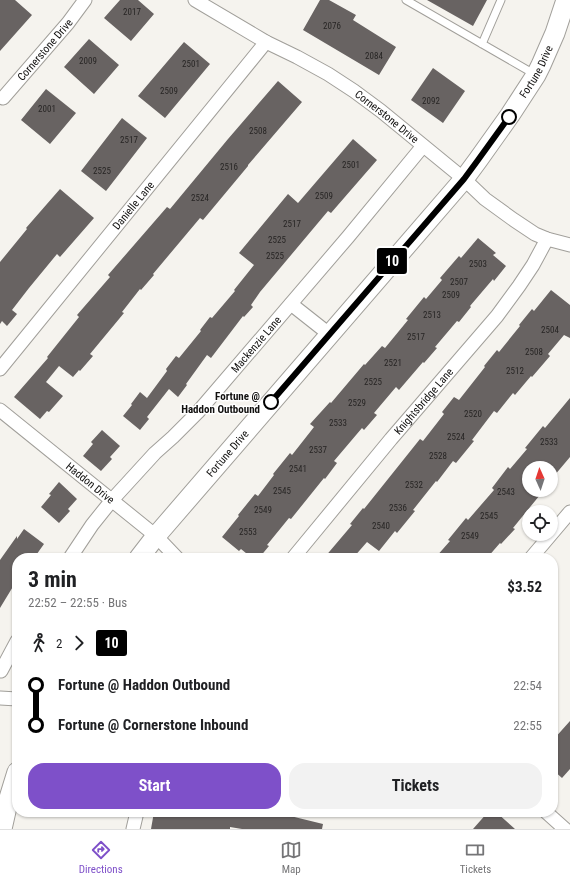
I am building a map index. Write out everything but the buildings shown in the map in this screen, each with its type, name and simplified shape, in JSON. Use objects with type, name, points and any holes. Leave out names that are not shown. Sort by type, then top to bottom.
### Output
[{"type":"street","name":"Cornerstone Drive","points":[[3,98],[85,0]]},
{"type":"street","name":"Cornerstone Drive","points":[[195,0],[266,42],[328,74],[381,111],[464,179],[485,199],[509,216],[535,234],[570,245]]},
{"type":"street","name":"Fortune Drive","points":[[143,553],[329,334],[464,179],[510,115],[536,75],[555,33],[566,0]]},
{"type":"street","name":"Danielle Lane","points":[[0,369],[266,42]]},
{"type":"street","name":"Mackenzie Lane","points":[[73,553],[92,525],[112,500],[155,453],[198,412],[348,237],[423,146]]},
{"type":"street","name":"Knightsbridge Lane","points":[[297,553],[391,439],[496,316],[533,265],[547,239]]},
{"type":"street","points":[[291,304],[329,334]]},
{"type":"street","name":"Haddon Drive","points":[[0,410],[156,536],[173,553]]},
{"type":"street","points":[[535,553],[570,512]]},
{"type":"street","points":[[1,671],[12,650]]},
{"type":"street","points":[[0,698],[12,699]]},
{"type":"street","points":[[2,829],[12,788]]},
{"type":"street","points":[[133,829],[136,817]]},
{"type":"street","points":[[553,817],[568,828]]},
{"type":"lane","points":[[406,0],[536,75]]},
{"type":"lane","points":[[482,44],[501,0]]},
{"type":"bus line","name":"10","points":[[271,402],[464,179],[509,117]]},
{"type":"place","name":"Fortune @ Haddon Outbound","points":[[271,402]]}]
